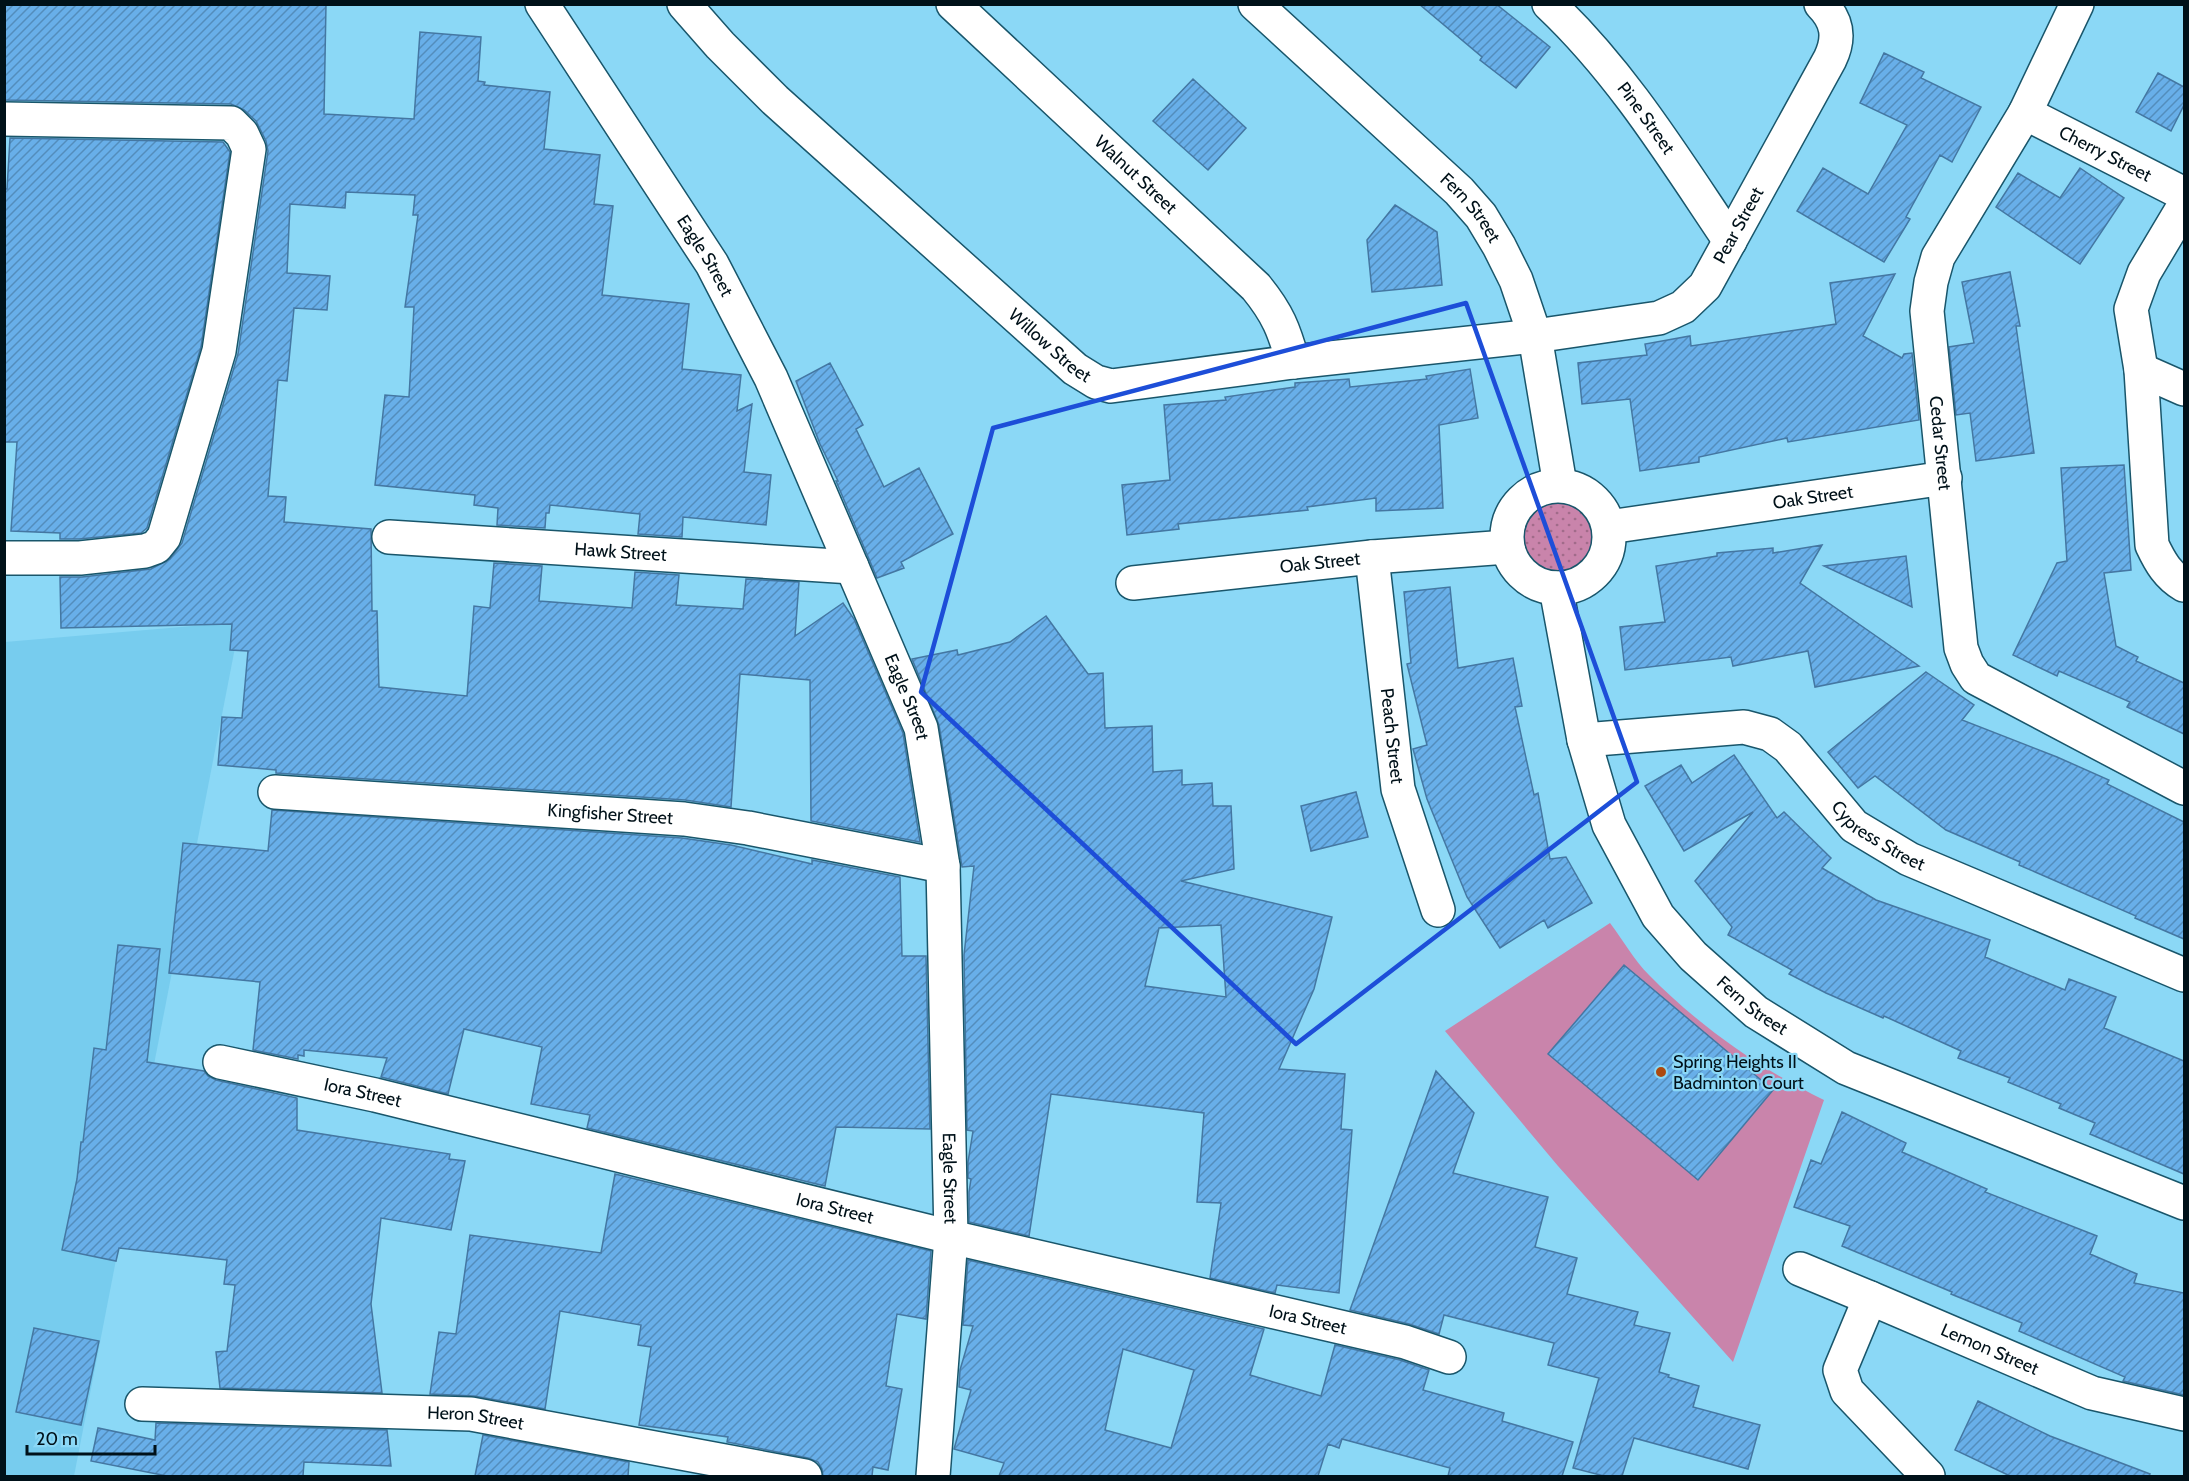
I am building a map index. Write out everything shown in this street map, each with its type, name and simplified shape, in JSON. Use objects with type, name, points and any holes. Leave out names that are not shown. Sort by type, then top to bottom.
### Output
[{"type":"street","name":"Eagle Street","points":[[542,4],[712,264],[771,378],[921,728],[943,866],[951,1237],[933,1476]]},
{"type":"street","name":"Willow Street","points":[[684,4],[720,45],[775,100],[1085,376],[1110,386],[1293,362],[1536,336]]},
{"type":"street","name":"Walnut Street","points":[[953,4],[1256,287],[1274,308],[1284,329],[1293,362]]},
{"type":"street","name":"Fern Street","points":[[1255,4],[1459,191],[1481,216],[1516,280],[1536,336],[1560,485]]},
{"type":"street","name":"Pine Street","points":[[1549,4],[1606,64],[1638,104],[1730,241]]},
{"type":"street","name":"Pear Street","points":[[1536,336],[1659,318],[1683,307],[1705,286],[1836,46],[1837,32],[1834,20],[1821,4]]},
{"type":"street","name":"Cedar Street","points":[[2076,4],[2025,113],[1938,257],[1931,282],[1927,311],[1961,648],[1976,678],[2184,788]]},
{"type":"street","name":"Cherry Street","points":[[2025,113],[2184,194]]},
{"type":"street","points":[[4,119],[231,123],[242,135],[249,148],[219,351],[164,537],[156,547],[145,551],[80,558],[4,558]]},
{"type":"street","points":[[2184,206],[2144,273],[2131,309],[2141,370],[2152,545],[2160,563],[2184,585]]},
{"type":"street","points":[[2141,370],[2184,389]]},
{"type":"street","name":"Oak Street","points":[[1609,527],[1945,478]]},
{"type":"street","points":[[1560,485],[1582,491],[1600,506],[1609,527],[1607,550],[1597,570],[1579,584],[1556,588],[1534,582],[1516,567],[1507,547],[1508,524],[1519,503],[1537,490],[1560,485]]},
{"type":"street","name":"Hawk Street","points":[[390,537],[852,567]]},
{"type":"street","name":"Oak Street","points":[[1133,583],[1372,557],[1507,547]]},
{"type":"street","name":"Peach Street","points":[[1372,557],[1398,789],[1438,910]]},
{"type":"street","name":"Fern Street","points":[[1556,588],[1584,740],[1608,825],[1658,916],[1693,956],[1756,1012],[1846,1068],[2184,1203]]},
{"type":"street","name":"Cypress Street","points":[[1584,740],[1744,727],[1770,734],[1788,747],[1854,826],[1909,859],[2184,975]]},
{"type":"street","name":"Kingfisher Street","points":[[275,792],[684,819],[748,828],[943,866]]},
{"type":"street","name":"Iora Street","points":[[220,1062],[375,1095],[951,1237],[1405,1342],[1449,1357]]},
{"type":"street","name":"Lemon Street","points":[[1800,1269],[2092,1393],[2184,1414]]},
{"type":"street","points":[[1870,1298],[1840,1370],[1847,1391],[1928,1476]]},
{"type":"street","name":"Heron Street","points":[[141,1404],[471,1414],[804,1476]]},
{"type":"highlighted area","points":[[1466,303],[1637,782],[1296,1044],[921,692],[993,428]]},
{"type":"shaded area","points":[[1558,494],[1574,497],[1588,506],[1597,520],[1600,536],[1597,552],[1588,566],[1574,575],[1558,578],[1542,575],[1528,566],[1519,552],[1516,536],[1519,520],[1528,506],[1542,497]]},
{"type":"shaded area","points":[[240,622],[74,1476],[5,1476],[5,642]]},
{"type":"shaded area","points":[[1610,923],[1644,969],[1688,1012],[1731,1045],[1777,1075],[1824,1100],[1733,1362],[1558,1166],[1445,1031]]},
{"type":"building","points":[[4,4],[326,4],[324,114],[414,119],[420,32],[481,37],[478,81],[485,82],[484,85],[550,92],[544,149],[600,155],[594,204],[613,206],[602,295],[689,304],[682,369],[741,375],[737,411],[752,404],[744,472],[771,475],[766,525],[683,517],[682,537],[638,534],[640,514],[550,505],[549,513],[546,513],[545,528],[497,525],[498,508],[474,505],[475,495],[375,485],[385,395],[409,397],[414,307],[405,307],[418,215],[413,215],[415,195],[346,192],[345,208],[290,204],[287,273],[330,276],[327,310],[294,308],[287,381],[278,380],[268,496],[286,497],[284,522],[371,529],[372,611],[377,611],[379,687],[467,696],[474,606],[490,608],[494,563],[542,566],[539,601],[632,608],[635,572],[679,575],[676,605],[743,609],[746,579],[799,582],[795,636],[843,603],[854,619],[903,733],[920,842],[811,821],[810,680],[740,674],[731,807],[685,800],[276,773],[276,770],[218,765],[222,717],[242,718],[248,651],[230,650],[232,624],[61,628],[60,577],[82,577],[151,569],[170,559],[182,543],[238,354],[268,151],[266,141],[256,121],[244,110],[231,104],[4,100]]},
{"type":"building","points":[[1419,4],[1496,4],[1550,47],[1516,88],[1480,60],[1482,57]]},
{"type":"building","points":[[1884,53],[1924,72],[1921,78],[1981,107],[1952,162],[1940,155],[1906,217],[1910,219],[1884,262],[1797,211],[1823,168],[1868,194],[1907,125],[1860,103]]},
{"type":"building","points":[[2158,73],[2184,87],[2184,105],[2171,131],[2136,112]]},
{"type":"building","points":[[1193,79],[1246,128],[1208,170],[1153,121]]},
{"type":"building","points":[[10,138],[223,142],[230,152],[201,347],[147,528],[141,533],[60,539],[60,533],[11,531],[17,442],[4,442],[4,189],[7,189]]},
{"type":"building","points":[[2080,168],[2124,198],[2080,264],[1996,207],[2018,173],[2060,198]]},
{"type":"building","points":[[1395,205],[1437,232],[1442,285],[1372,292],[1367,240]]},
{"type":"building","points":[[2010,272],[2020,326],[2016,326],[2034,453],[1976,461],[1970,413],[1956,415],[1949,347],[1974,343],[1962,282]]},
{"type":"building","points":[[1895,274],[1863,336],[1902,358],[1904,354],[1912,353],[1919,420],[1788,442],[1787,438],[1699,457],[1699,462],[1640,471],[1630,399],[1582,404],[1578,363],[1647,355],[1645,344],[1690,336],[1691,346],[1836,324],[1830,283]]},
{"type":"building","points":[[830,363],[863,425],[856,429],[884,487],[919,468],[953,534],[901,562],[904,568],[877,578],[796,381]]},
{"type":"building","points":[[1470,369],[1478,418],[1439,425],[1443,508],[1376,511],[1376,498],[1307,507],[1308,510],[1178,524],[1179,529],[1127,535],[1122,485],[1170,480],[1164,405],[1226,400],[1225,397],[1295,387],[1295,383],[1349,379],[1350,387],[1427,379],[1426,376]]},
{"type":"building","points":[[2124,465],[2131,570],[2104,573],[2116,646],[2138,657],[2136,661],[2184,683],[2184,734],[2127,707],[2130,702],[2059,671],[2057,676],[2013,655],[2057,563],[2067,561],[2061,468]]},
{"type":"building","points":[[1822,545],[1800,583],[1919,666],[1815,687],[1808,651],[1733,666],[1731,657],[1625,670],[1620,627],[1665,622],[1656,566],[1717,556],[1717,553],[1773,548],[1773,553]]},
{"type":"building","points":[[1906,556],[1912,607],[1824,566]]},
{"type":"building","points":[[1450,587],[1458,668],[1513,658],[1522,706],[1515,707],[1534,795],[1538,793],[1550,859],[1566,857],[1592,903],[1548,928],[1544,920],[1500,948],[1467,897],[1427,799],[1413,749],[1427,745],[1407,664],[1411,663],[1404,592]]},
{"type":"building","points":[[1046,616],[1088,674],[1103,673],[1105,728],[1152,726],[1153,772],[1182,770],[1182,785],[1212,783],[1213,806],[1231,806],[1234,869],[1181,881],[1332,917],[1314,989],[1279,1069],[1345,1074],[1341,1129],[1352,1130],[1339,1293],[1277,1285],[1275,1293],[1210,1278],[1221,1203],[1197,1202],[1204,1113],[1051,1094],[1029,1236],[969,1222],[971,1179],[968,1178],[968,1162],[973,1131],[967,1130],[964,955],[974,866],[962,867],[939,725],[912,659],[957,650],[958,655],[1010,642]],"holes":[[[1221,925],[1226,997],[1145,986],[1159,928]]]},
{"type":"building","points":[[1926,672],[1974,705],[1962,720],[2109,780],[2107,784],[2184,822],[2184,939],[1946,830],[1875,776],[1858,788],[1828,752]]},
{"type":"building","points":[[1734,755],[1777,818],[1784,812],[1831,858],[1822,868],[1876,900],[1990,940],[1985,957],[2065,990],[2069,979],[2116,997],[2104,1028],[2184,1061],[2184,1174],[2090,1134],[2095,1123],[2059,1108],[2061,1104],[2008,1082],[2010,1078],[1958,1058],[1961,1051],[1826,993],[1789,974],[1792,970],[1728,935],[1732,927],[1695,881],[1753,812],[1684,851],[1645,786],[1681,765],[1692,783]]},
{"type":"building","points":[[1356,792],[1368,837],[1311,851],[1301,806]]},
{"type":"building","points":[[272,810],[682,838],[731,845],[812,864],[812,860],[900,877],[902,956],[926,956],[930,1129],[836,1127],[825,1186],[587,1128],[590,1115],[531,1104],[542,1047],[464,1029],[448,1094],[381,1077],[387,1058],[304,1050],[304,1056],[298,1055],[298,1059],[253,1050],[260,982],[169,973],[183,843],[268,851]]},
{"type":"building","points":[[118,945],[160,949],[147,1062],[204,1071],[216,1080],[297,1098],[297,1130],[450,1154],[449,1159],[465,1161],[451,1230],[381,1218],[371,1304],[382,1393],[220,1388],[216,1352],[227,1351],[235,1285],[224,1284],[227,1260],[119,1248],[116,1261],[62,1250],[77,1179],[81,1142],[83,1142],[94,1048],[106,1050]]},
{"type":"building","name":"Spring Heights II Badminton Court","points":[[1624,965],[1773,1090],[1698,1180],[1548,1054]]},
{"type":"building","points":[[1436,1071],[1474,1113],[1453,1173],[1548,1197],[1535,1247],[1577,1258],[1567,1294],[1638,1312],[1634,1325],[1670,1333],[1659,1372],[1699,1386],[1693,1407],[1760,1425],[1748,1469],[1634,1438],[1622,1476],[1604,1476],[1573,1468],[1599,1378],[1548,1365],[1554,1343],[1444,1315],[1439,1334],[1409,1324],[1350,1310]]},
{"type":"building","points":[[1842,1112],[1906,1143],[1902,1152],[1987,1189],[1985,1192],[2097,1236],[2090,1254],[2137,1274],[2134,1283],[2184,1293],[2184,1395],[2123,1381],[2125,1377],[2019,1331],[2022,1323],[1842,1246],[1850,1226],[1794,1207],[1811,1160],[1821,1164]]},
{"type":"building","points":[[615,1174],[931,1251],[926,1319],[897,1314],[886,1386],[902,1389],[888,1470],[873,1467],[872,1476],[823,1476],[818,1462],[808,1458],[727,1442],[728,1437],[639,1425],[651,1347],[638,1345],[641,1325],[560,1311],[545,1409],[474,1396],[430,1394],[439,1332],[456,1334],[470,1235],[601,1253]]},
{"type":"building","points":[[968,1260],[1264,1329],[1250,1375],[1321,1396],[1335,1345],[1400,1360],[1429,1370],[1423,1390],[1504,1413],[1502,1421],[1573,1442],[1562,1476],[1448,1476],[1450,1468],[1342,1439],[1339,1448],[1328,1444],[1318,1476],[999,1476],[1004,1463],[954,1449],[971,1390],[959,1387],[960,1370],[973,1326],[963,1325]],"holes":[[[1123,1349],[1194,1370],[1171,1448],[1105,1430]]]},
{"type":"building","points":[[34,1328],[99,1341],[81,1425],[16,1412]]},
{"type":"building","points":[[1978,1401],[2050,1436],[2150,1474],[2149,1476],[2010,1476],[1955,1450]]},
{"type":"building","points":[[156,1423],[387,1430],[391,1466],[304,1462],[303,1476],[167,1476],[91,1461],[98,1428],[155,1440]]},
{"type":"building","points":[[483,1435],[629,1462],[628,1476],[475,1476]]},
{"type":"place","name":"Spring Heights II Badminton Court","points":[[1661,1072]]}]
